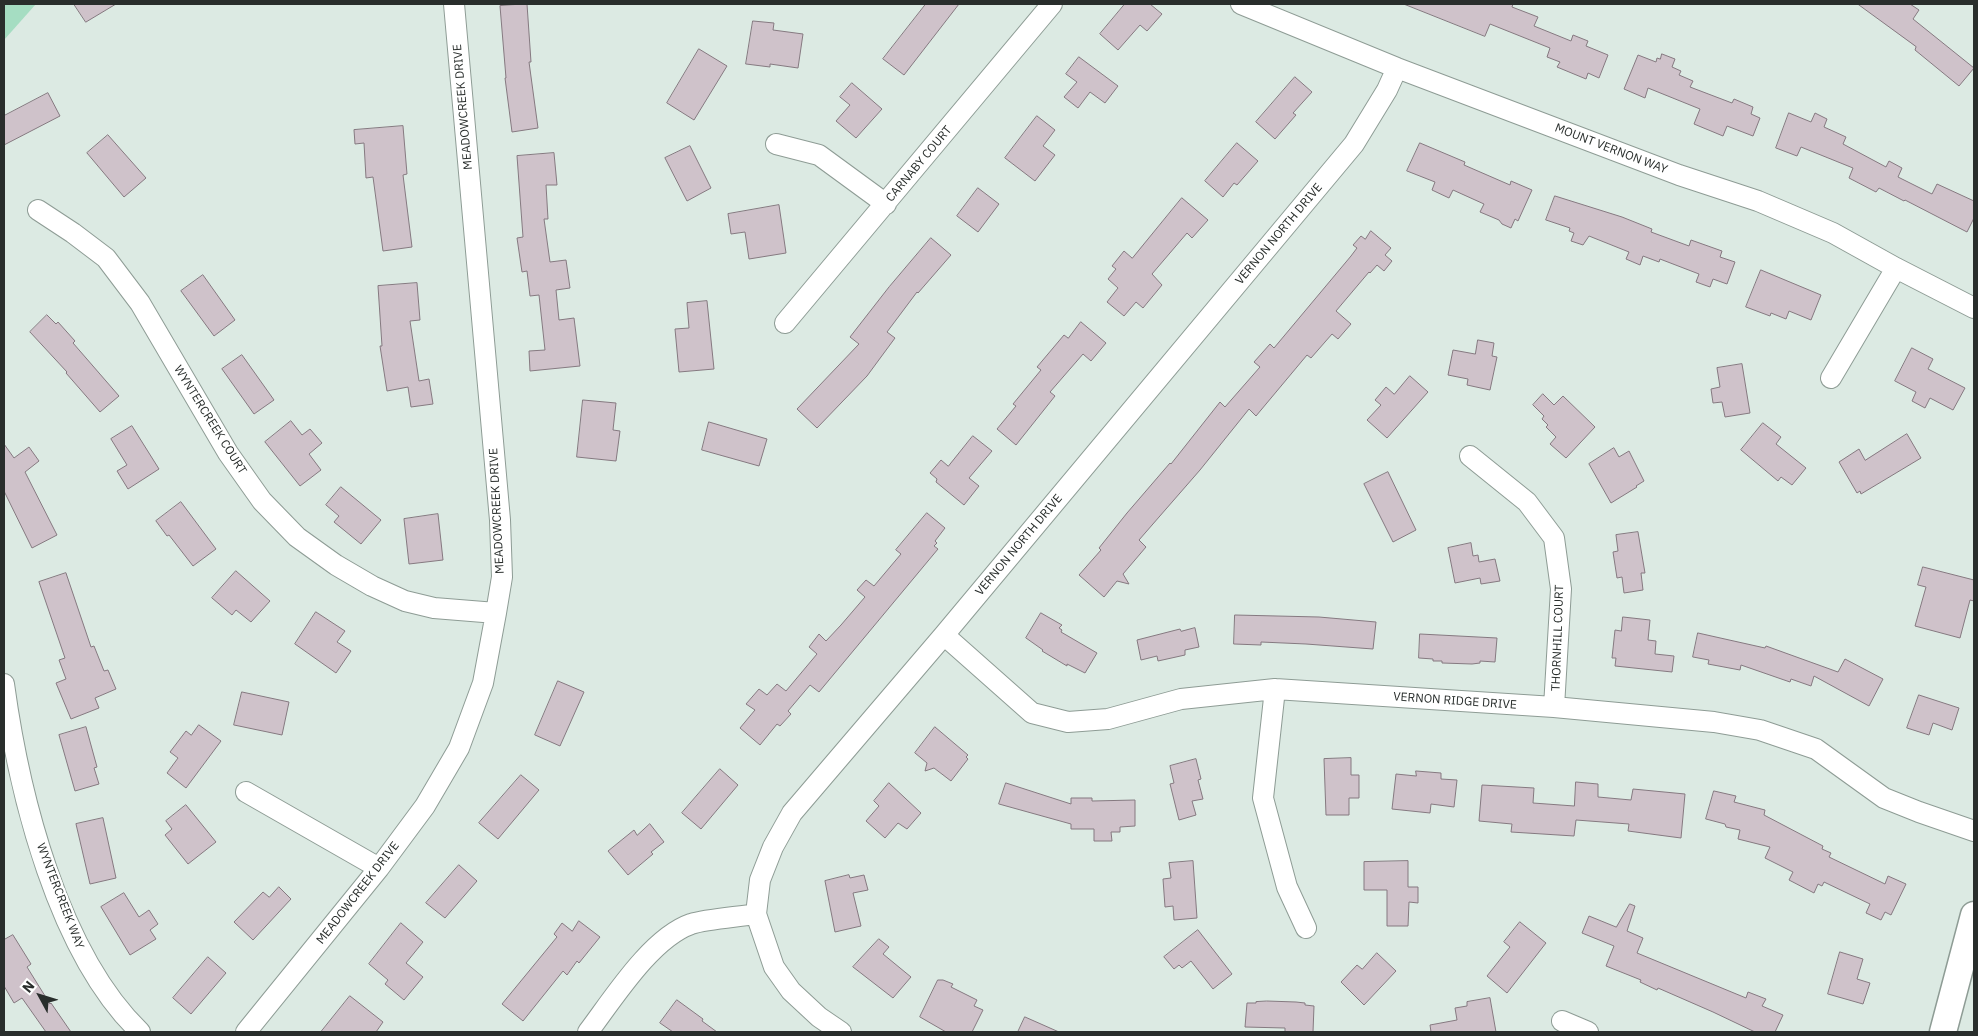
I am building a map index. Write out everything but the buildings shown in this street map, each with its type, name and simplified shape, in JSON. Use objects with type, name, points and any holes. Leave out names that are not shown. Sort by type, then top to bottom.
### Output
[{"type":"main road","points":[[1943,1032],[1974,915]]},
{"type":"street","name":"MEADOWCREEK DRIVE","points":[[246,1032],[379,868],[425,806],[459,748],[483,683],[502,577],[500,520],[454,4]]},
{"type":"street","name":"CARNABY COURT","points":[[785,323],[1052,4]]},
{"type":"street","name":"MOUNT VERNON WAY","points":[[1241,4],[1397,68],[1680,174],[1758,200],[1833,234],[1974,308]]},
{"type":"street","name":"VERNON NORTH DRIVE","points":[[841,1032],[812,1011],[791,990],[774,967],[756,914],[760,880],[773,846],[792,813],[944,635],[1354,144],[1387,90],[1397,68]]},
{"type":"street","points":[[776,144],[819,155],[886,204]]},
{"type":"street","name":"WYNTERCREEK COURT","points":[[38,210],[106,258],[140,303],[228,453],[262,501],[297,537],[336,565],[372,586],[405,601],[434,608],[496,613]]},
{"type":"street","points":[[1831,378],[1896,268]]},
{"type":"street","name":"THORNHILL COURT","points":[[1470,456],[1527,502],[1554,538],[1562,588],[1554,707]]},
{"type":"street","name":"VERNON RIDGE DRIVE","points":[[944,635],[1032,713],[1068,722],[1108,718],[1181,699],[1275,689],[1554,707],[1714,722],[1760,730],[1816,749],[1884,798],[1974,831]]},
{"type":"street","name":"WYNTERCREEK WAY","points":[[4,684],[12,739],[43,857],[85,958],[113,1000],[140,1032]]},
{"type":"street","points":[[1275,689],[1263,798],[1287,887],[1306,928]]},
{"type":"street","points":[[246,792],[379,868]]},
{"type":"street","points":[[588,1032],[626,982],[662,940],[691,924],[756,914]]},
{"type":"street","points":[[1562,1022],[1588,1032]]},
{"type":"green space","points":[[4,4],[36,4],[4,40]]}]
